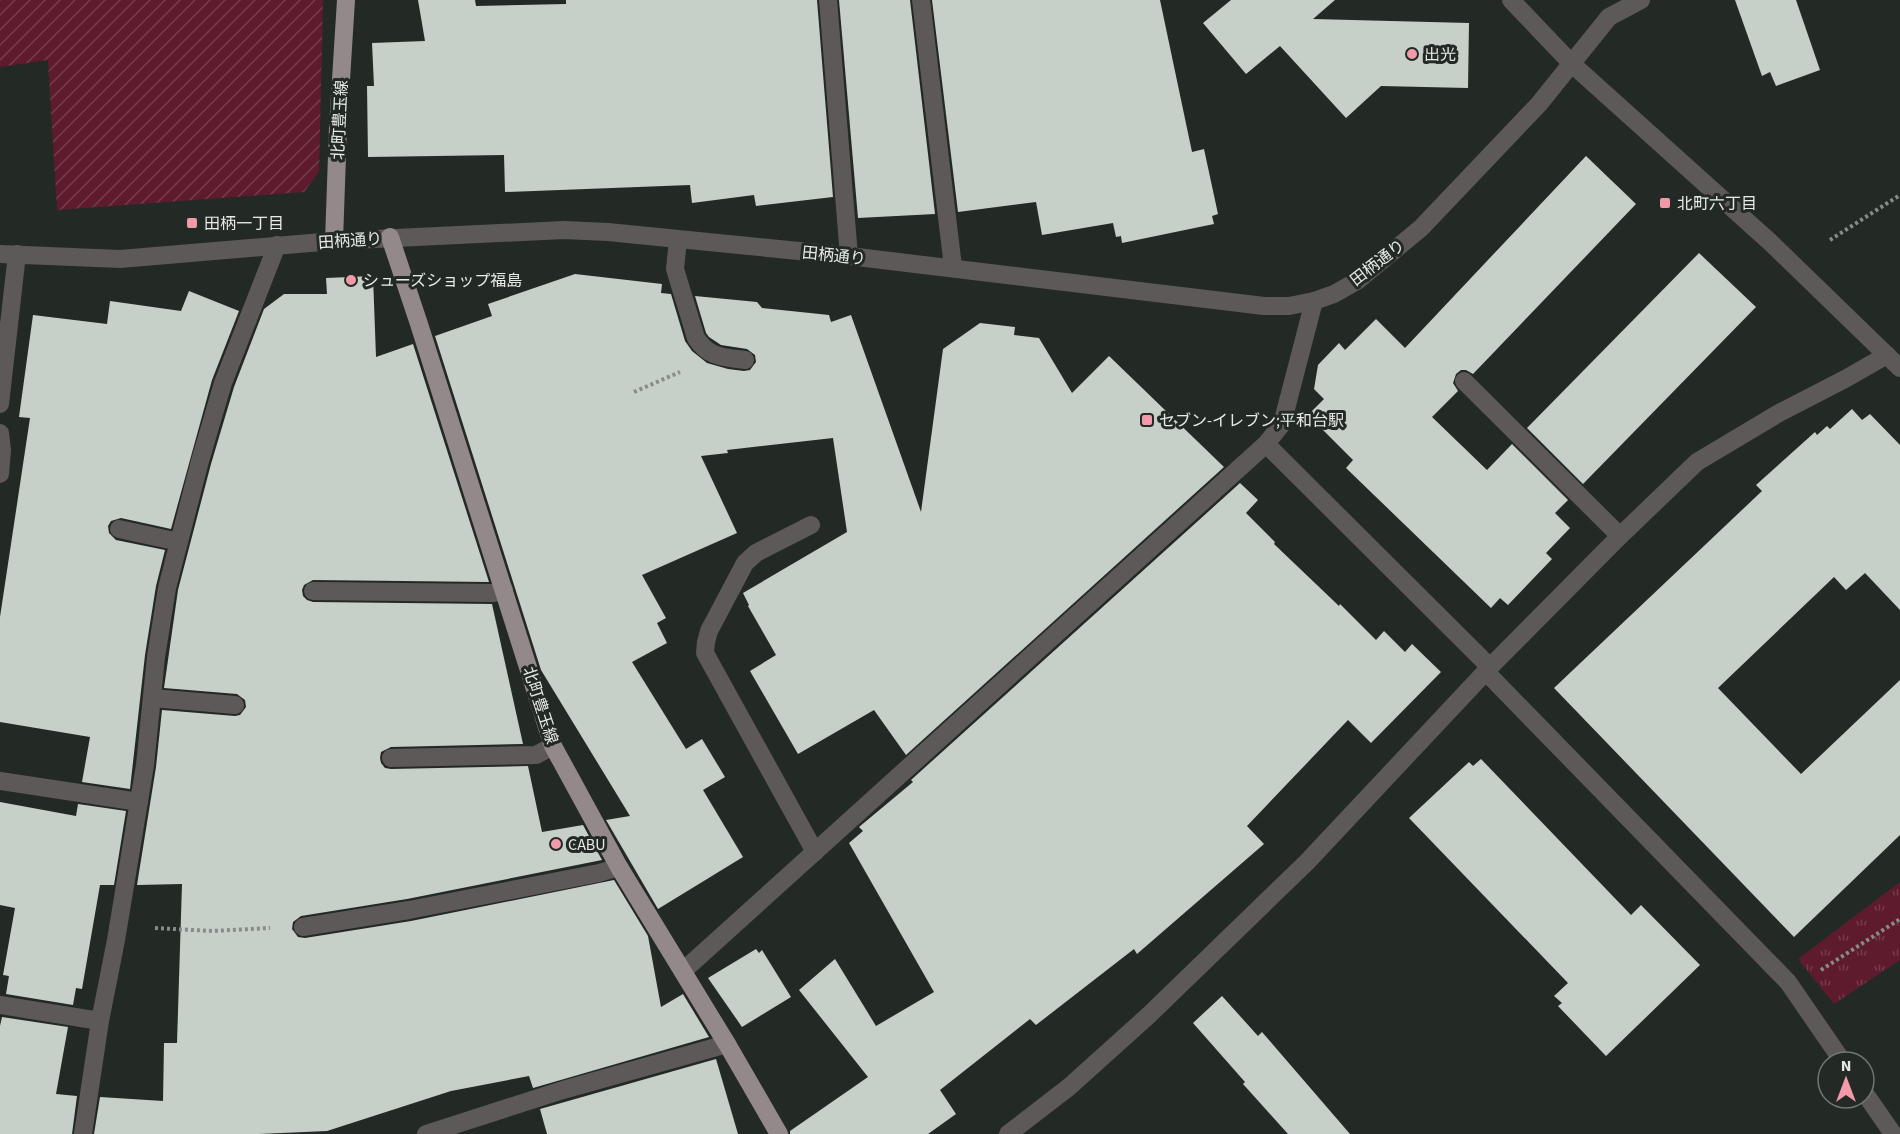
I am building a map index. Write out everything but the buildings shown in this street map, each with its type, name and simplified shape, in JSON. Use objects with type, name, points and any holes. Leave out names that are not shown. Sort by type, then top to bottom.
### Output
[{"type":"main road","name":"北町豊玉線","points":[[334,241],[346,0]]},
{"type":"main road","name":"北町豊玉線","points":[[390,237],[554,746],[619,867],[779,1134]]},
{"type":"street","points":[[828,0],[849,256]]},
{"type":"street","points":[[921,0],[953,267]]},
{"type":"street","points":[[1511,0],[1572,63],[1770,242],[1900,368]]},
{"type":"street","name":"田柄通り","points":[[9,254],[120,258],[390,237],[564,230],[608,232],[849,256],[1264,306],[1289,306],[1334,294],[1358,280],[1421,228],[1539,104],[1609,17],[1641,0]]},
{"type":"street","points":[[678,240],[675,269],[696,339],[709,353],[745,360]]},
{"type":"street","points":[[84,1134],[100,1021],[139,802],[156,657],[167,588],[223,383],[277,245]]},
{"type":"street","points":[[0,404],[9,254]]},
{"type":"street","points":[[683,971],[1266,444],[1282,424],[1314,301]]},
{"type":"street","points":[[1008,1134],[1069,1087],[1166,999],[1307,862],[1488,670],[1620,536],[1697,462],[1779,413],[1887,355]]},
{"type":"street","points":[[1464,381],[1620,536]]},
{"type":"street","points":[[0,434],[2,450],[0,474]]},
{"type":"street","points":[[1266,444],[1488,670],[1793,989],[1835,1050]]},
{"type":"street","points":[[812,525],[756,553],[745,563],[709,631],[705,653],[816,852]]},
{"type":"street","points":[[119,529],[179,542]]},
{"type":"street","points":[[313,591],[493,593],[504,590]]},
{"type":"street","points":[[152,698],[235,705]]},
{"type":"street","points":[[391,758],[536,755],[554,746]]},
{"type":"street","points":[[0,781],[139,802]]},
{"type":"street","points":[[303,927],[409,910],[599,873],[619,867]]},
{"type":"street","points":[[0,1005],[100,1021]]},
{"type":"street","points":[[426,1134],[563,1090],[727,1044]]},
{"type":"street","points":[[1876,1109],[1893,1134]]},
{"type":"path","points":[[1830,240],[1900,195]]},
{"type":"path","points":[[634,392],[700,362],[709,353]]},
{"type":"path","points":[[1793,989],[1900,919]]},
{"type":"path","points":[[118,926],[212,931],[303,927]]},
{"type":"green space","points":[[0,0],[323,0],[319,172],[304,192],[57,210],[48,60],[0,67]]},
{"type":"green space","points":[[1900,882],[1900,960],[1834,1004],[1798,959]]},
{"type":"place","name":"出光","points":[[1412,54]]},
{"type":"place","name":"北町六丁目","points":[[1665,203]]},
{"type":"place","name":"田柄一丁目","points":[[192,223]]},
{"type":"place","name":"シューズショップ福島","points":[[351,280]]},
{"type":"place","name":"セブン-イレブン;平和台駅","points":[[1147,420]]},
{"type":"place","name":"CABU","points":[[556,844]]}]
